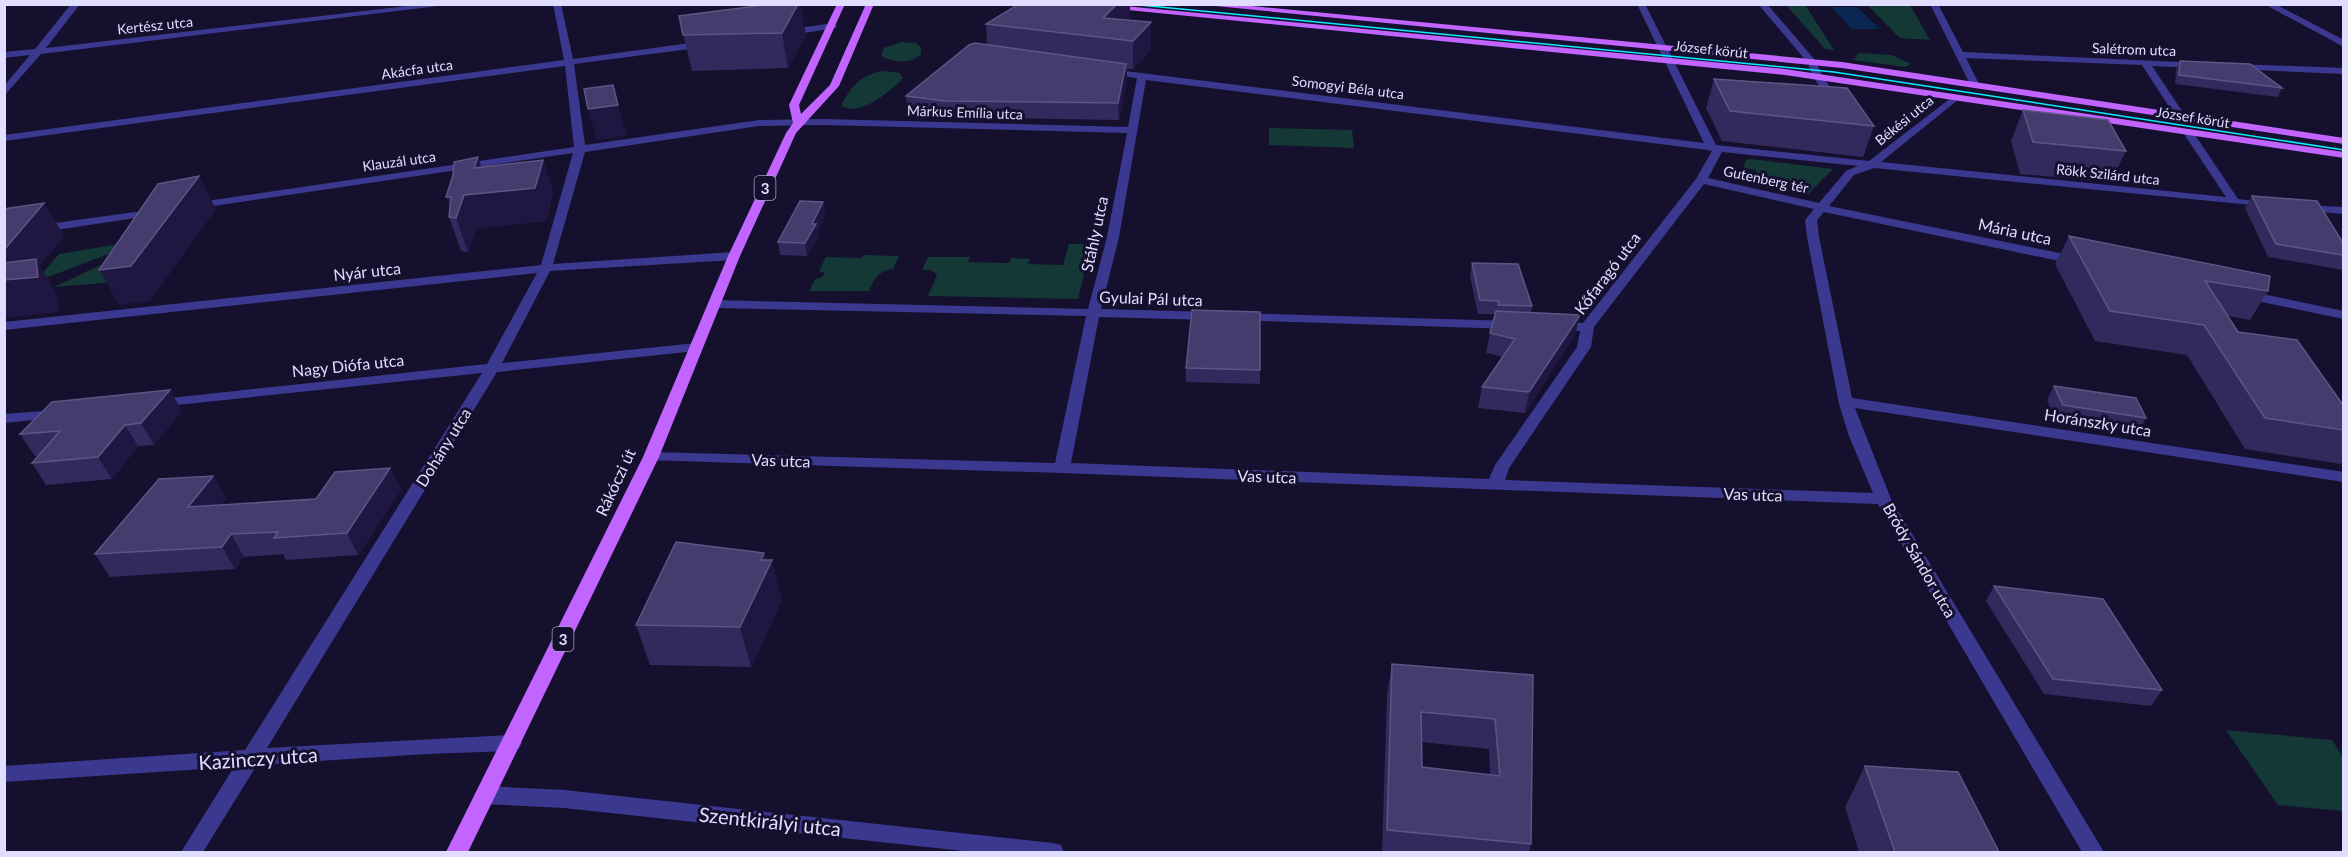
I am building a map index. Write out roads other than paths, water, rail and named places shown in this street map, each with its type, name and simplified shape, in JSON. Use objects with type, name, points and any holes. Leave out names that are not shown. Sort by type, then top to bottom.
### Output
[{"type":"main road","name":"Rákóczi út","points":[[797,122],[794,105],[833,26],[841,4]]},
{"type":"main road","name":"Rákóczi út","points":[[457,852],[651,457],[734,256],[797,122],[814,110],[834,86],[870,4]]},
{"type":"main road","name":"József körút","points":[[1071,4],[1668,60],[1818,77],[2343,155]]},
{"type":"main road","name":"József körút","points":[[1199,4],[1812,62],[1974,84],[2343,141]]},
{"type":"street","points":[[4,93],[76,4]]},
{"type":"street","name":"Kertész utca","points":[[4,55],[451,4]]},
{"type":"street","name":"Dohány utca","points":[[192,852],[492,369],[546,268],[580,149],[569,62],[557,4]]},
{"type":"street","points":[[1641,4],[1715,148]]},
{"type":"street","points":[[1762,4],[1812,62],[1818,77],[1843,112]]},
{"type":"street","points":[[1934,4],[1974,84]]},
{"type":"street","points":[[2268,4],[2343,44]]},
{"type":"street","points":[[774,34],[833,26]]},
{"type":"street","name":"Akácfa utca","points":[[4,138],[717,42]]},
{"type":"street","name":"Salétrom utca","points":[[1960,55],[2204,65]]},
{"type":"street","points":[[2145,63],[2181,117]]},
{"type":"street","points":[[2227,66],[2343,71]]},
{"type":"street","name":"Somogyi Béla utca","points":[[1096,70],[1715,148]]},
{"type":"street","name":"Stáhly utca","points":[[1062,468],[1093,313],[1108,259],[1142,76]]},
{"type":"street","name":"Békési utca","points":[[1873,158],[1956,97]]},
{"type":"street","name":"Márkus Emília utca","points":[[797,122],[1131,130]]},
{"type":"street","name":"Klauzál utca","points":[[10,233],[759,123],[797,122]]},
{"type":"street","points":[[2187,131],[2235,202]]},
{"type":"street","name":"Gutenberg tér","points":[[1715,148],[1873,158],[1850,173],[1822,208],[1806,202],[1701,180],[1715,148]]},
{"type":"street","name":"Rökk Szilárd utca","points":[[1873,158],[2235,202],[2343,212]]},
{"type":"street","name":"Kőfaragó utca","points":[[1495,485],[1501,468],[1584,347],[1587,327],[1701,180]]},
{"type":"street","name":"Mária utca","points":[[1822,208],[2088,262]]},
{"type":"street","name":"Bródy Sándor utca","points":[[1822,208],[1811,220],[1839,375],[1854,428],[1878,481],[1883,499],[2093,852]]},
{"type":"street","points":[[4,244],[10,233]]},
{"type":"street","name":"Nyár utca","points":[[4,326],[546,268],[734,256]]},
{"type":"street","points":[[2228,291],[2343,315]]},
{"type":"street","name":"Gyulai Pál utca","points":[[714,304],[790,304],[1587,327]]},
{"type":"street","name":"Nagy Diófa utca","points":[[143,405],[696,347]]},
{"type":"street","name":"Horánszky utca","points":[[1847,402],[2343,477]]},
{"type":"street","points":[[4,419],[73,412]]},
{"type":"street","name":"Vas utca","points":[[651,457],[1062,468],[1883,499]]},
{"type":"street","name":"Kazinczy utca","points":[[4,774],[436,746],[512,744]]},
{"type":"street","name":"Szentkirályi utca","points":[[486,795],[564,799],[1053,852]]},
{"type":"water","points":[[1831,7],[1857,7],[1880,29],[1852,29]]},
{"type":"tram line","points":[[1129,4],[1834,72],[2344,150]]}]
